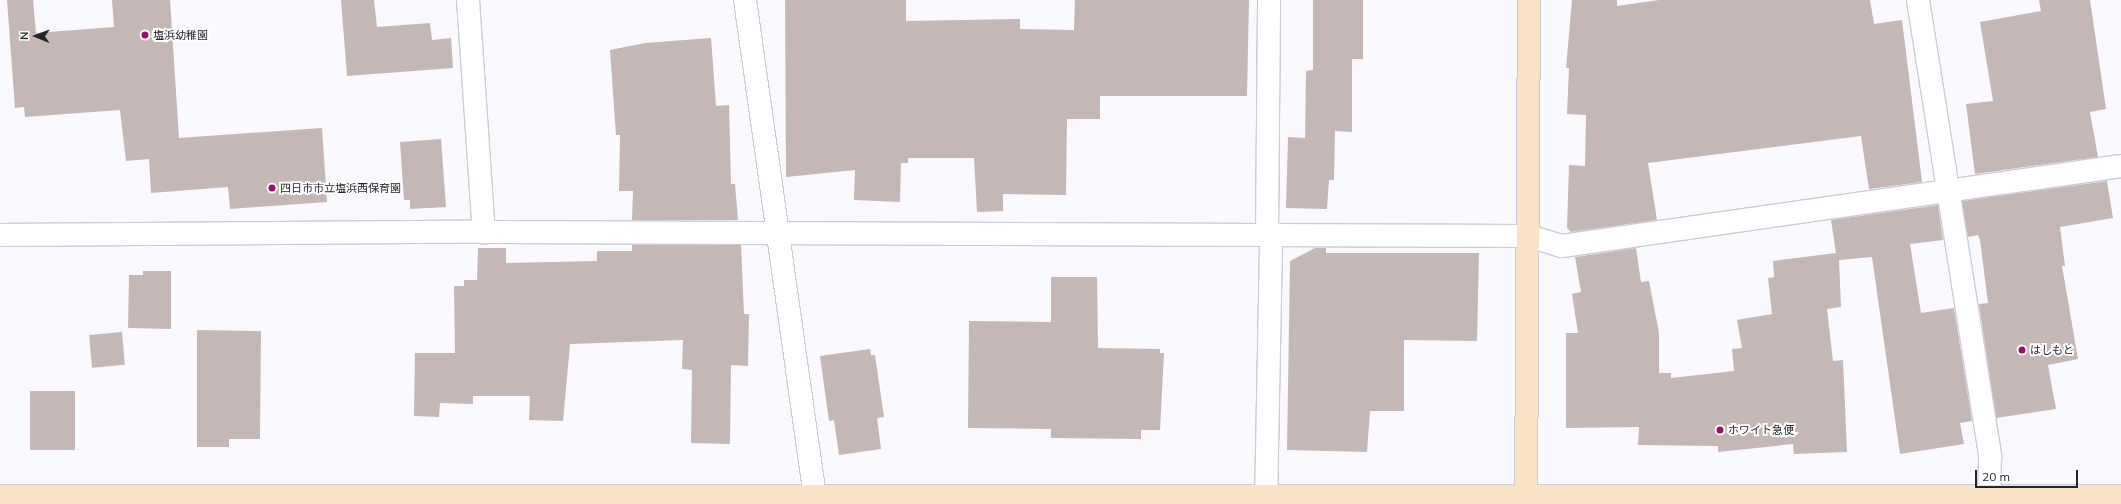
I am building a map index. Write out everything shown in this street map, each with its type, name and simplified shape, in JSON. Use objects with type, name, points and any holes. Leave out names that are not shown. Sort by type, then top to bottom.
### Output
[{"type":"street","points":[[468,0],[484,232]]},
{"type":"street","points":[[745,0],[780,234],[815,500]]},
{"type":"street","points":[[1266,500],[1269,235],[1269,0]]},
{"type":"street","points":[[1526,499],[1529,236],[1529,0]]},
{"type":"street","points":[[1918,0],[1946,193],[1990,456],[1989,500]]},
{"type":"street","points":[[0,235],[484,232],[1529,236],[1562,246],[1946,193],[2121,166]]},
{"type":"street","points":[[0,496],[815,500],[1989,500],[2121,496]]},
{"type":"building","points":[[7,0],[33,0],[36,33],[114,27],[112,0],[170,0],[179,138],[322,128],[327,202],[230,209],[228,187],[151,193],[149,159],[126,161],[120,110],[25,117],[24,107],[15,108]]},
{"type":"building","points":[[341,0],[374,0],[377,27],[430,23],[432,40],[451,38],[453,68],[347,76]]},
{"type":"building","points":[[785,0],[906,0],[906,21],[1020,19],[1020,29],[1074,30],[1075,0],[1249,0],[1247,96],[1100,96],[1100,119],[1067,119],[1066,195],[1003,194],[1003,211],[977,212],[974,158],[908,158],[908,163],[901,163],[900,202],[854,200],[855,170],[786,177]]},
{"type":"building","points":[[1313,0],[1363,0],[1363,59],[1352,59],[1352,132],[1335,131],[1334,180],[1329,180],[1327,209],[1286,208],[1288,137],[1305,138],[1306,71],[1313,70]]},
{"type":"building","points":[[1572,0],[1617,0],[1617,6],[1659,0],[1870,0],[1874,24],[1902,20],[1922,182],[1869,189],[1861,136],[1648,163],[1657,220],[1571,232],[1567,228],[1569,165],[1585,166],[1586,115],[1567,114],[1569,68],[1566,68]]},
{"type":"building","points":[[2039,0],[2090,0],[2106,109],[2090,112],[2098,157],[1975,174],[1966,104],[1993,101],[1980,22],[2041,11]]},
{"type":"building","points":[[711,38],[716,106],[729,105],[731,184],[735,184],[738,220],[632,220],[633,191],[619,191],[620,135],[616,135],[610,50],[645,43]]},
{"type":"building","points":[[441,139],[446,207],[410,209],[410,200],[404,200],[400,142]]},
{"type":"building","points":[[2107,181],[2113,218],[2060,227],[2065,266],[2062,266],[2078,359],[2048,365],[2056,409],[1996,418],[1979,304],[1988,303],[1980,240],[1978,235],[1968,237],[1962,201]]},
{"type":"building","points":[[1938,205],[1943,240],[1910,244],[1921,313],[1954,308],[1972,421],[1960,423],[1964,444],[1900,454],[1872,257],[1839,260],[1841,307],[1827,309],[1833,361],[1843,360],[1847,452],[1794,454],[1793,444],[1718,452],[1718,446],[1638,445],[1639,427],[1566,428],[1566,333],[1578,333],[1572,294],[1581,292],[1575,257],[1636,248],[1641,282],[1649,281],[1659,333],[1659,373],[1671,373],[1671,378],[1734,371],[1732,349],[1742,348],[1737,320],[1772,314],[1768,278],[1774,277],[1773,261],[1836,253],[1831,220]]},
{"type":"building","points":[[632,245],[741,245],[744,314],[749,314],[748,366],[731,365],[730,444],[691,443],[692,370],[682,369],[683,340],[570,344],[563,421],[529,420],[530,396],[473,396],[473,404],[440,403],[439,417],[414,416],[415,353],[455,353],[454,286],[464,286],[464,280],[477,280],[478,248],[506,248],[506,263],[597,261],[597,251],[632,251]]},
{"type":"building","points":[[1315,248],[1326,248],[1326,253],[1479,253],[1477,341],[1404,340],[1404,411],[1370,411],[1367,452],[1287,450],[1290,261]]},
{"type":"building","points":[[143,271],[171,271],[171,329],[128,328],[129,275],[143,275]]},
{"type":"building","points":[[1051,277],[1097,277],[1098,348],[1160,349],[1160,353],[1164,353],[1160,430],[1141,430],[1141,439],[1051,438],[1051,429],[968,428],[969,321],[1051,322]]},
{"type":"building","points":[[197,330],[261,331],[260,439],[229,439],[229,447],[197,447]]},
{"type":"building","points":[[122,332],[125,365],[92,368],[89,335]]},
{"type":"building","points":[[870,349],[871,355],[875,355],[884,417],[877,418],[881,449],[839,455],[834,420],[829,421],[820,356]]},
{"type":"building","points":[[30,391],[75,391],[75,450],[30,450]]},
{"type":"place","name":"塩浜幼稚園","points":[[145,35]]},
{"type":"place","name":"四日市市立塩浜西保育園","points":[[272,188]]},
{"type":"place","name":"はしもと","points":[[2022,350]]},
{"type":"place","name":"ホワイト急便","points":[[1720,430]]}]
